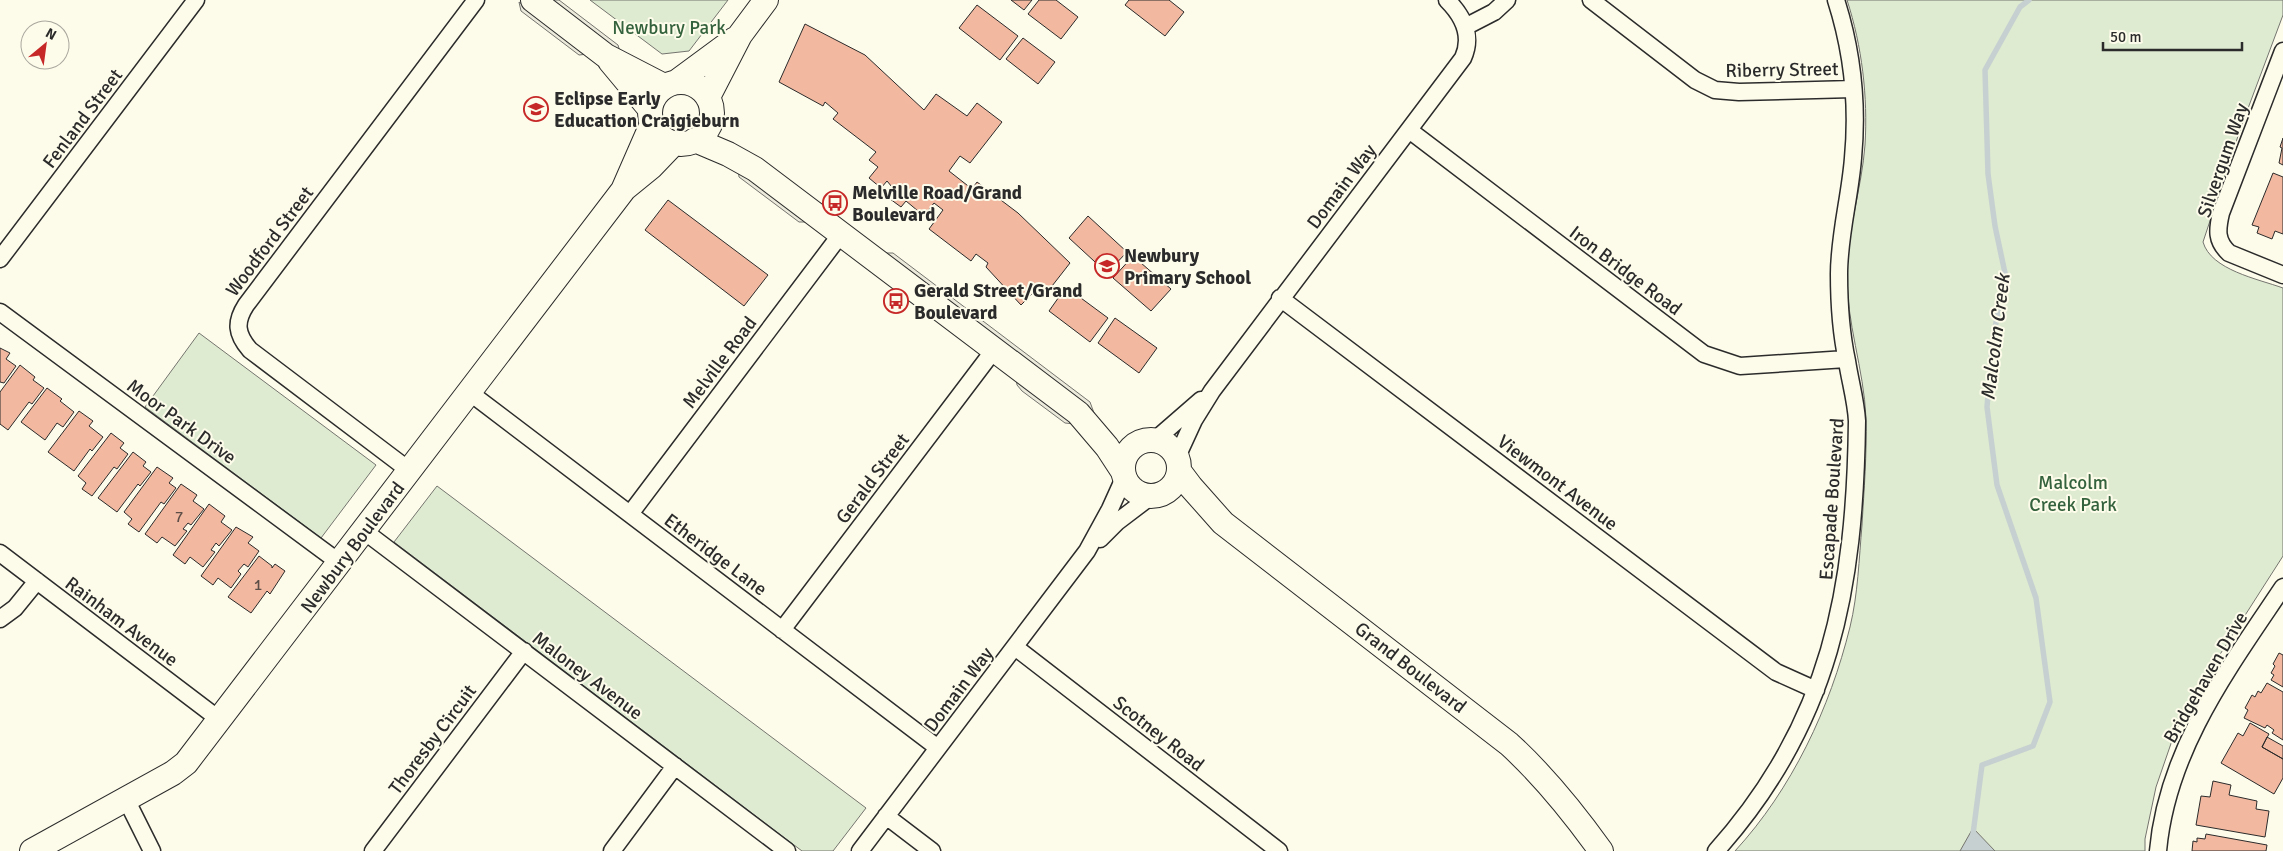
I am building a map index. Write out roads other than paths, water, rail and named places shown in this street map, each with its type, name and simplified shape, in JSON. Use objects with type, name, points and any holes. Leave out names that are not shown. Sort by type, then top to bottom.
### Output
[{"type":"street","name":"Fenland Street","points":[[0,259],[196,0]]},
{"type":"street","name":"Woodford Street","points":[[410,471],[250,350],[241,340],[237,324],[246,304],[476,0]]},
{"type":"street","points":[[533,0],[606,56],[671,84],[696,85],[708,97],[713,112],[712,120],[708,128],[685,142]]},
{"type":"street","points":[[708,97],[740,35],[766,0]]},
{"type":"street","name":"Domain Way","points":[[1178,464],[1194,420],[1212,391],[1280,298],[1463,58],[1467,49],[1465,27],[1461,16],[1447,0]]},
{"type":"street","points":[[1465,27],[1494,12],[1507,0]]},
{"type":"street","name":"Riberry Street","points":[[1592,0],[1695,80],[1715,90],[1739,92],[1853,89]]},
{"type":"street","name":"Escapade Boulevard","points":[[1716,851],[1754,806],[1779,768],[1804,720],[1816,690],[1841,610],[1848,564],[1857,421],[1856,406],[1846,359],[1840,304],[1839,272],[1854,157],[1855,131],[1853,89],[1847,40],[1836,0]]},
{"type":"street","points":[[651,117],[652,100],[671,84],[740,35]]},
{"type":"street","name":"Silvergum Way","points":[[2283,51],[2221,213],[2218,228],[2218,238],[2229,253],[2283,275]]},
{"type":"street","points":[[606,56],[665,139],[685,142],[728,154],[756,169],[1078,413],[1122,436],[1148,441],[1172,449],[1178,464],[1174,486],[1156,496],[1134,492],[1107,447],[1078,413]]},
{"type":"street","name":"Newbury Boulevard","points":[[624,189],[651,117]]},
{"type":"street","points":[[712,120],[756,169]]},
{"type":"street","name":"Iron Bridge Road","points":[[1409,130],[1704,354],[1740,366],[1846,359]]},
{"type":"street","name":"Newbury Boulevard","points":[[32,851],[186,763],[624,189],[685,142]]},
{"type":"street","name":"Melville Road","points":[[630,514],[841,234]]},
{"type":"street","name":"Viewmont Avenue","points":[[1280,298],[1776,672],[1816,690]]},
{"type":"street","name":"Moor Park Drive","points":[[0,312],[340,563]]},
{"type":"street","name":"Gerald Street","points":[[782,630],[994,350]]},
{"type":"street","name":"Domain Way","points":[[1148,441],[1212,391]]},
{"type":"street","name":"Etheridge Lane","points":[[469,392],[938,748]]},
{"type":"street","points":[[1123,474],[1125,456],[1134,445],[1148,441]]},
{"type":"street","name":"Grand Boulevard","points":[[1178,464],[1201,500],[1223,523],[1509,744],[1547,782],[1601,851]]},
{"type":"street","name":"Domain Way","points":[[860,851],[1088,550],[1110,509],[1123,474]]},
{"type":"street","name":"Domain Way","points":[[1088,550],[1117,522],[1156,496]]},
{"type":"street","name":"Grand Boulevard","points":[[1156,496],[1186,504],[1223,523]]},
{"type":"street","name":"Maloney Avenue","points":[[364,531],[787,851]]},
{"type":"street","name":"Rainham Avenue","points":[[0,554],[220,720]]},
{"type":"street","points":[[0,620],[14,608],[37,582]]},
{"type":"street","name":"Bridgehaven Drive","points":[[2158,851],[2160,829],[2170,789],[2186,745],[2234,660],[2283,587]]},
{"type":"street","name":"Scotney Road","points":[[1015,647],[1279,851]]},
{"type":"street","name":"Thoresby Circuit","points":[[373,851],[524,651]]},
{"type":"street","points":[[612,851],[676,766]]},
{"type":"street","points":[[126,799],[152,851]]},
{"type":"street","points":[[886,816],[932,851]]},
{"type":"street","name":"Grand Boulevard","points":[[1584,827],[1592,851]]},
{"type":"waterway","name":"Malcolm Creek","points":[[1973,834],[1982,765],[2033,746],[2050,702],[2036,598],[1997,485],[1987,407],[1993,339],[2005,273],[1995,226],[1988,174],[1985,70],[2020,7],[2029,0]]},
{"type":"place","name":"Eclipse Early Education Craigieburn","points":[[536,109]]},
{"type":"place","name":"Melville Road/Grand Boulevard","points":[[835,203]]},
{"type":"place","name":"Newbury Primary School","points":[[1107,266]]},
{"type":"place","name":"Gerald Street/Grand Boulevard","points":[[896,301]]},
{"type":"park label","name":"Newbury Park","points":[[669,27]]},
{"type":"park label","name":"Malcolm Creek Park","points":[[2073,493]]}]
